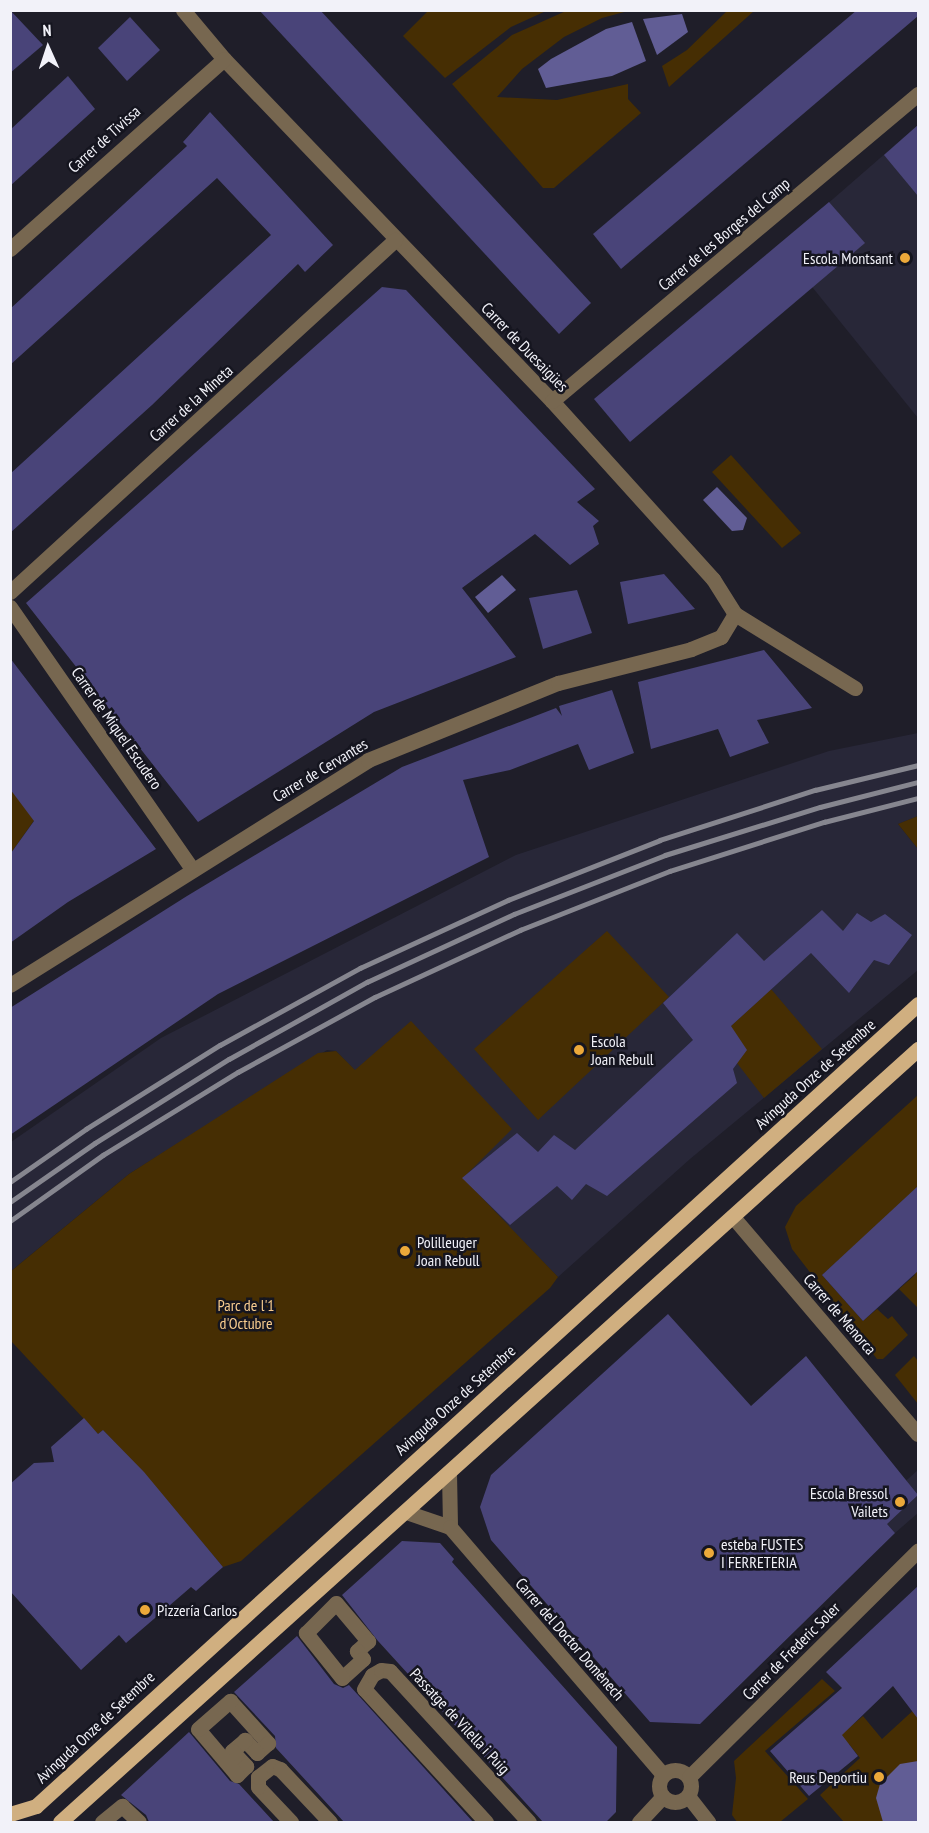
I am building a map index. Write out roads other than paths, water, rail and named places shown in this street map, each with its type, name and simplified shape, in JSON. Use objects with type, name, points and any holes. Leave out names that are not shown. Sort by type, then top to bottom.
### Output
[{"type":"main road","name":"Avinguda Onze de Setembre","points":[[10,1814],[36,1806],[918,1005]]},
{"type":"main road","points":[[60,1822],[918,1049]]},
{"type":"street","name":"Carrer de Duesaigües","points":[[183,10],[224,59],[552,401],[713,579],[735,614],[855,688]]},
{"type":"street","name":"Carrer de Tivissa","points":[[10,249],[224,59]]},
{"type":"street","name":"Carrer de les Borges del Camp","points":[[552,401],[918,94]]},
{"type":"street","name":"Carrer de la Mineta","points":[[10,592],[396,240]]},
{"type":"street","name":"Carrer de Miquel Escudero","points":[[10,607],[193,870]]},
{"type":"street","name":"Carrer de Cervantes","points":[[10,985],[368,760],[558,682],[691,649],[721,637],[735,614]]},
{"type":"street","name":"Carrer de Menorca","points":[[733,1217],[918,1434]]},
{"type":"street","points":[[406,1512],[450,1527],[449,1473]]},
{"type":"street","name":"Carrer del Doctor Domènech","points":[[450,1527],[663,1775]]},
{"type":"street","name":"Carrer de Frederic Soler","points":[[689,1777],[918,1550]]},
{"type":"street","points":[[336,1603],[368,1641],[357,1651],[363,1659],[342,1678],[306,1633],[336,1603]]},
{"type":"street","name":"Passatge de Vilella i Puig","points":[[486,1822],[364,1689],[372,1675],[381,1670],[390,1671],[529,1822]]},
{"type":"street","points":[[230,1701],[268,1743],[257,1753],[245,1740],[232,1751],[246,1766],[237,1775],[198,1729],[230,1701]]},
{"type":"street","points":[[291,1822],[258,1787],[258,1777],[272,1766],[280,1769],[330,1822]]},
{"type":"street","points":[[677,1769],[689,1777],[692,1785],[688,1796],[673,1802],[663,1796],[659,1782],[663,1775],[677,1769]]},
{"type":"street","points":[[641,1821],[663,1796]]},
{"type":"street","points":[[688,1796],[708,1822]]},
{"type":"street","points":[[102,1822],[122,1806],[139,1822]]},
{"type":"railway","points":[[10,1182],[86,1129],[220,1045],[360,968],[508,900],[660,840],[815,790],[918,765]]},
{"type":"railway","points":[[10,1202],[95,1143],[229,1059],[367,982],[514,914],[665,855],[820,807],[918,782]]},
{"type":"railway","points":[[10,1221],[103,1155],[238,1072],[375,997],[520,930],[670,871],[824,822],[918,798]]},
{"type":"place","name":"Escola Montsant","points":[[905,258]]},
{"type":"place","name":"Escola Joan Rebull","points":[[579,1050]]},
{"type":"place","name":"Polilleuger Joan Rebull","points":[[405,1251]]},
{"type":"place","name":"Escola Bressol Vailets","points":[[900,1502]]},
{"type":"place","name":"esteba FUSTES I FERRETERIA","points":[[709,1553]]},
{"type":"place","name":"Pizzería Carlos","points":[[145,1610]]},
{"type":"place","name":"Reus Deportiu","points":[[879,1777]]},
{"type":"park label","name":"Parc de l'1 d'Octubre","points":[[246,1314]]}]
